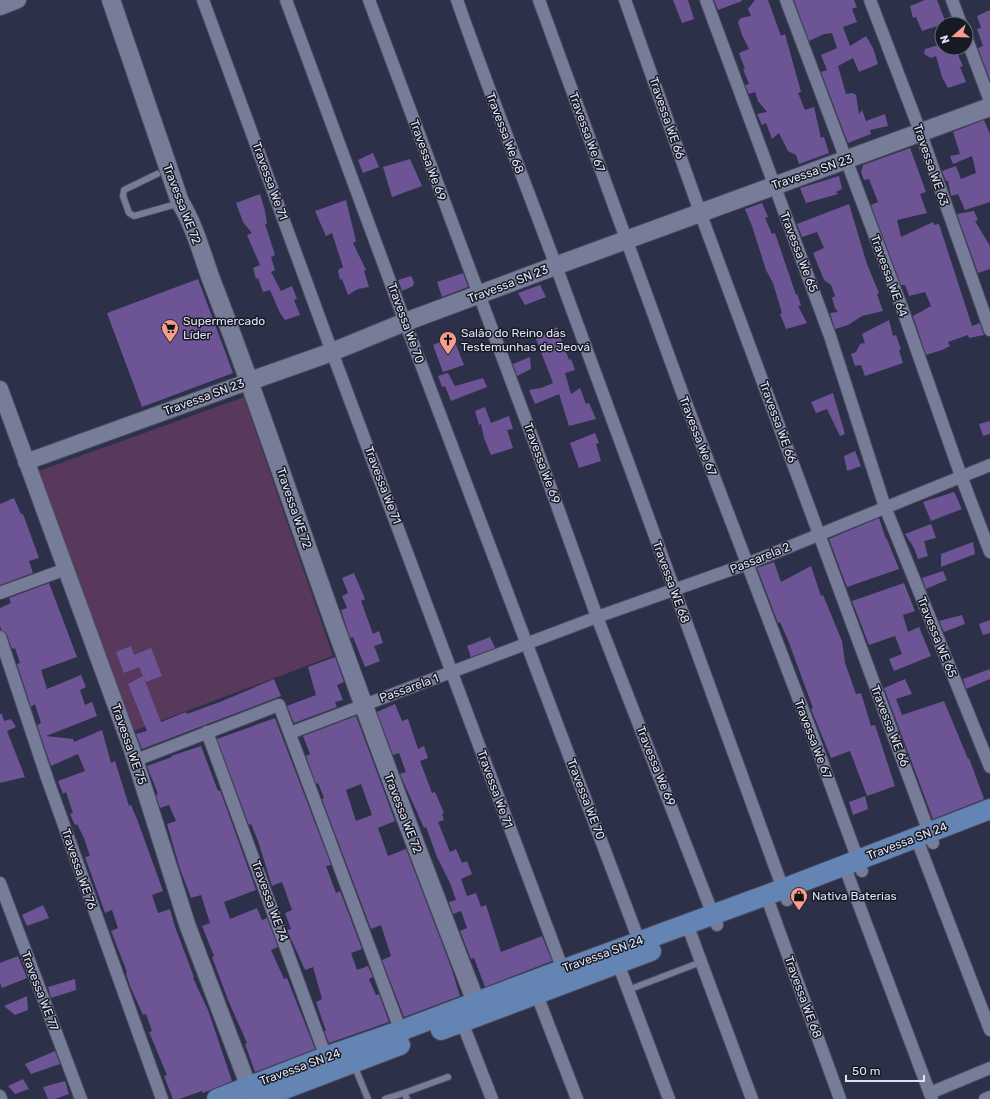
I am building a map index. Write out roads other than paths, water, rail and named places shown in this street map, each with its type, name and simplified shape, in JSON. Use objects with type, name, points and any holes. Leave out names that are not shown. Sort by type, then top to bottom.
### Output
[{"type":"main road","name":"Travessa WE 72","points":[[111,0],[180,202],[188,216],[250,381],[363,705],[412,838],[479,1009]]},
{"type":"main road","name":"Travessa SN 23","points":[[250,381],[332,352],[405,322],[627,239],[846,160],[920,131],[990,107]]},
{"type":"main road","name":"Travessa SN 24","points":[[328,1064],[353,1063],[403,1037],[462,1022],[479,1009],[537,995],[615,957],[925,840],[990,809]]},
{"type":"main road","name":"Travessa SN 24","points":[[925,840],[990,822]]},
{"type":"main road","name":"Travessa SN 24","points":[[217,1099],[254,1095],[328,1064],[479,1009],[563,970],[615,957]]},
{"type":"street","points":[[0,7],[18,0]]},
{"type":"street","name":"Travessa We 71","points":[[203,0],[332,352],[563,970]]},
{"type":"street","name":"Travessa We 70","points":[[286,0],[405,322],[528,644]]},
{"type":"street","name":"Travessa We 69","points":[[369,0],[598,617],[715,920]]},
{"type":"street","name":"Travessa We 68","points":[[457,0],[492,101],[555,266]]},
{"type":"street","name":"Travessa We 67","points":[[539,0],[627,239],[682,395],[747,564],[931,1096]]},
{"type":"street","name":"Travessa WE 66","points":[[625,0],[700,212],[819,534],[925,840]]},
{"type":"street","name":"Travessa We 65","points":[[706,0],[830,336],[885,507]]},
{"type":"street","name":"Travessa WE 64","points":[[786,0],[902,308],[961,476],[990,552]]},
{"type":"street","name":"Travessa WE 63","points":[[870,0],[920,131],[990,330]]},
{"type":"street","points":[[952,0],[958,16]]},
{"type":"street","points":[[973,56],[990,101]]},
{"type":"street","name":"Travessa WE 68","points":[[555,266],[674,590],[776,897],[840,1099]]},
{"type":"street","name":"Travessa SN 23","points":[[26,462],[250,381]]},
{"type":"street","name":"Travessa WE 75","points":[[0,390],[136,760],[187,924],[254,1095]]},
{"type":"street","name":"Passarela 2","points":[[528,644],[598,617],[747,564],[990,465]]},
{"type":"street","name":"Travessa WE 65","points":[[885,507],[990,767]]},
{"type":"street","points":[[0,593],[66,569]]},
{"type":"street","name":"Travessa WE 76","points":[[0,637],[47,778],[162,1099]]},
{"type":"street","name":"Passarela 1","points":[[290,733],[528,644]]},
{"type":"street","name":"Travessa WE 70","points":[[528,644],[642,947]]},
{"type":"street","points":[[136,760],[279,705],[403,1037]]},
{"type":"street","name":"Travessa WE 74","points":[[207,732],[328,1064]]},
{"type":"street","points":[[925,840],[990,1030]]},
{"type":"street","name":"Travessa WE 77","points":[[0,883],[81,1099]]},
{"type":"street","points":[[689,930],[752,1099]]},
{"type":"street","points":[[615,957],[669,1099]]},
{"type":"street","points":[[537,995],[577,1099]]},
{"type":"street","points":[[462,1022],[492,1099]]},
{"type":"street","points":[[931,1096],[990,1068]]},
{"type":"street","points":[[985,1099],[990,1097]]},
{"type":"lane","points":[[157,174],[124,190],[123,196],[129,213],[134,216],[180,202]]},
{"type":"lane","points":[[628,990],[701,962]]},
{"type":"lane","points":[[353,1063],[368,1099]]},
{"type":"lane","points":[[385,1099],[405,1096],[448,1077]]},
{"type":"place","name":"Supermercado Líder","points":[[170,343]]},
{"type":"place","name":"Salão do Reino das Testemunhas de Jeová","points":[[448,355]]},
{"type":"place","name":"Nativa Baterias","points":[[799,911]]}]
